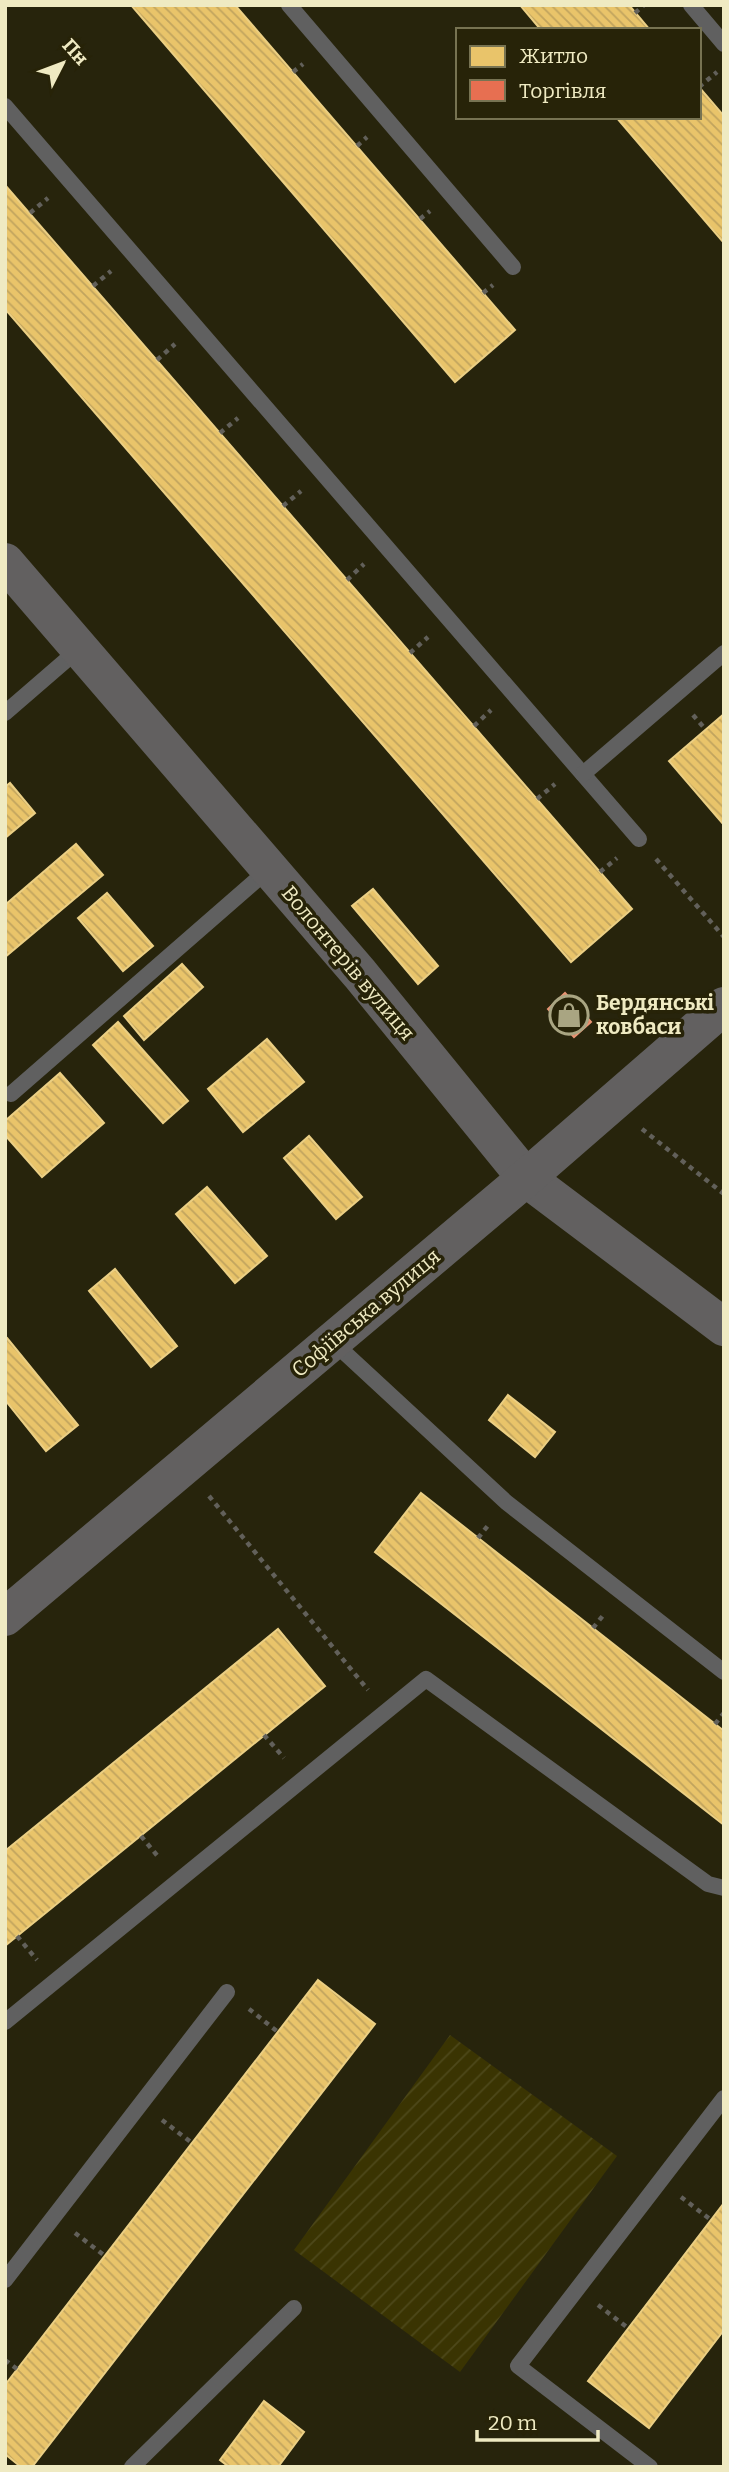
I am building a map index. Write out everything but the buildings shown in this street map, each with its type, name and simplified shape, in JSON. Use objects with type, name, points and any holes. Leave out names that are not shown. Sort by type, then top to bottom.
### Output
[{"type":"street","name":"Волонтерів вулиця","points":[[7,568],[360,974],[526,1178],[724,1327]]},
{"type":"street","name":"Софіївська вулиця","points":[[5,1617],[526,1178],[724,1006]]},
{"type":"lane","points":[[289,5],[513,267]]},
{"type":"lane","points":[[691,5],[724,44]]},
{"type":"lane","points":[[5,106],[639,839]]},
{"type":"lane","points":[[5,713],[79,649]]},
{"type":"lane","points":[[583,774],[724,653]]},
{"type":"lane","points":[[11,1094],[269,869]]},
{"type":"lane","points":[[332,1341],[506,1502],[724,1672]]},
{"type":"lane","points":[[5,2022],[426,1679],[708,1884],[724,1888]]},
{"type":"lane","points":[[5,2280],[227,1992]]},
{"type":"lane","points":[[650,2467],[518,2366],[724,2098]]},
{"type":"lane","points":[[132,2467],[294,2308]]},
{"type":"path","points":[[635,13],[644,5]]},
{"type":"path","points":[[701,85],[724,66]]},
{"type":"path","points":[[639,839],[724,937]]},
{"type":"path","points":[[611,1104],[724,1194]]},
{"type":"path","points":[[184,1466],[386,1711]]},
{"type":"path","points":[[715,1724],[724,1713]]},
{"type":"path","points":[[227,1992],[278,2032]]},
{"type":"path","points":[[141,2103],[192,2143]]},
{"type":"path","points":[[54,2217],[105,2256]]},
{"type":"path","points":[[577,2289],[628,2328]]},
{"type":"path","points":[[5,2360],[17,2370]]},
{"type":"shaded area","points":[[450,2035],[617,2156],[460,2372],[294,2250]]},
{"type":"place","name":"Бердянські ковбаси","points":[[569,1015]]}]
